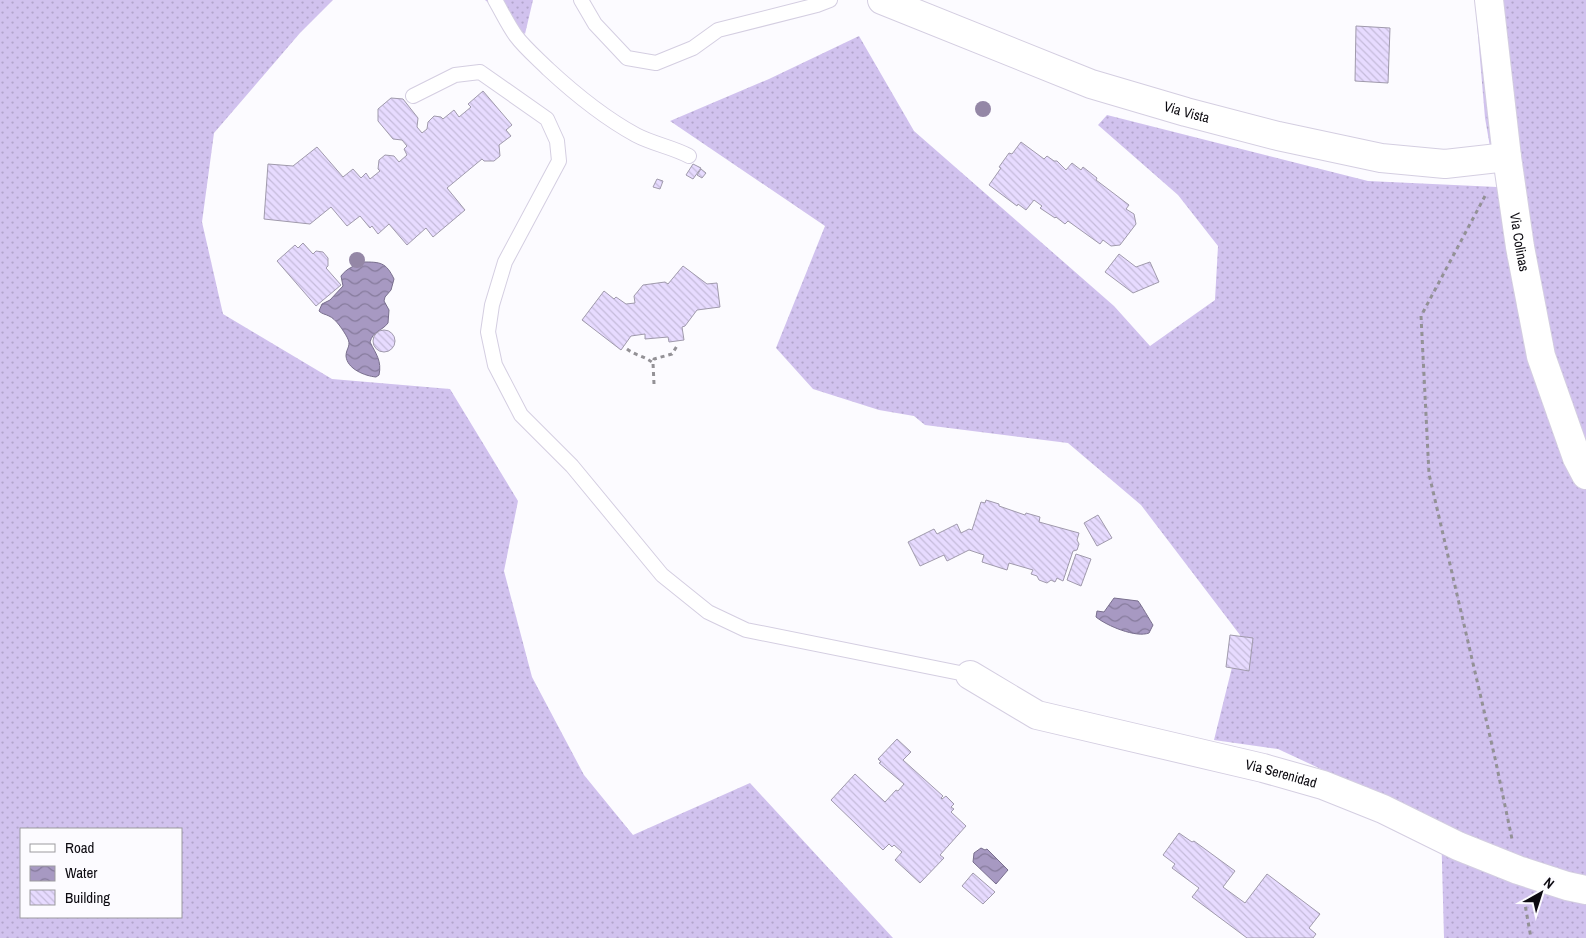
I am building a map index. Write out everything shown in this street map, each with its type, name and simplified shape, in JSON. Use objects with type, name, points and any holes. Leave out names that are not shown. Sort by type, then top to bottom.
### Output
[{"type":"street","name":"Via Vista","points":[[882,0],[1090,84],[1278,136],[1390,159],[1445,164],[1507,157]]},
{"type":"street","name":"Via Colinas","points":[[1489,0],[1507,157],[1520,247],[1541,356],[1577,458],[1586,475]]},
{"type":"street","name":"Via Serenidad","points":[[970,675],[1037,715],[1263,768],[1322,784],[1383,809],[1458,846],[1518,870],[1567,886],[1586,890]]},
{"type":"lane","points":[[495,0],[517,37],[530,52],[600,113],[636,135],[659,145],[679,150],[689,156]]},
{"type":"lane","points":[[582,0],[595,24],[627,58],[656,63],[693,48],[718,30],[830,0]]},
{"type":"lane","points":[[413,96],[456,75],[480,72],[547,119],[557,141],[559,162],[505,262],[492,305],[488,332],[495,365],[521,415],[572,466],[662,575],[708,612],[746,630],[970,675]]},
{"type":"path","points":[[1507,157],[1421,316],[1429,474],[1495,758],[1531,938]]},
{"type":"path","points":[[652,363],[654,359],[672,354],[677,346]]},
{"type":"path","points":[[627,349],[636,356],[647,358],[652,363],[654,384]]},
{"type":"shaded area","points":[[0,0],[333,0],[300,33],[214,133],[202,222],[223,314],[332,379],[450,389],[518,501],[504,571],[532,677],[584,775],[633,835],[750,783],[893,938],[0,938]]},
{"type":"shaded area","points":[[485,0],[533,0],[525,34]]},
{"type":"shaded area","points":[[1475,0],[1586,0],[1586,938],[1444,938],[1441,825],[1278,749],[1214,740],[1240,635],[1141,505],[1068,443],[925,425],[914,416],[879,410],[813,389],[776,348],[825,226],[670,121],[769,79],[859,36],[914,131],[1114,306],[1150,346],[1215,300],[1218,246],[1178,195],[1098,125],[1107,115],[1368,181],[1497,187],[1485,118]]},
{"type":"water","points":[[363,262],[382,264],[388,269],[394,279],[391,290],[384,301],[389,310],[388,323],[375,333],[370,342],[379,362],[379,375],[376,377],[362,373],[350,365],[346,356],[349,345],[347,337],[334,320],[319,311],[322,304],[330,300],[343,286],[341,276],[343,273]]},
{"type":"water","points":[[1114,598],[1138,601],[1153,625],[1149,633],[1129,633],[1096,617],[1097,611],[1104,612]]},
{"type":"water","points":[[981,848],[987,849],[1008,870],[996,884],[973,862],[974,853]]},
{"type":"building","points":[[1356,26],[1390,28],[1388,83],[1355,81]]},
{"type":"building","points":[[483,91],[512,125],[506,130],[511,136],[499,145],[500,156],[494,161],[484,161],[482,159],[447,188],[465,210],[433,237],[426,228],[407,245],[389,224],[378,234],[360,216],[347,226],[331,207],[310,224],[264,219],[268,164],[293,166],[317,147],[343,177],[353,169],[361,178],[366,173],[370,179],[380,171],[378,169],[379,160],[385,155],[394,156],[399,162],[407,155],[404,149],[407,146],[402,140],[393,139],[378,121],[378,109],[391,98],[403,99],[418,118],[417,127],[422,133],[427,129],[428,122],[434,116],[443,119],[454,110],[459,117],[471,107],[468,104]]},
{"type":"building","points":[[1021,142],[1044,159],[1047,156],[1057,161],[1066,170],[1072,163],[1081,170],[1083,167],[1097,178],[1096,180],[1129,205],[1126,209],[1134,214],[1136,224],[1120,245],[1111,246],[1103,240],[1100,244],[1068,221],[1065,224],[1040,208],[1042,206],[1034,200],[1026,210],[1018,204],[1017,206],[989,185],[1009,153],[1012,154]]},
{"type":"building","points":[[693,164],[701,168],[693,179],[686,175]]},
{"type":"building","points":[[701,169],[706,173],[702,178],[697,175]]},
{"type":"building","points":[[657,179],[663,181],[660,189],[653,187]]},
{"type":"building","points":[[303,243],[313,254],[316,251],[323,252],[328,258],[328,266],[326,268],[341,285],[316,306],[277,261],[295,245],[298,248]]},
{"type":"building","points":[[1119,254],[1136,267],[1150,262],[1159,282],[1133,293],[1105,272]]},
{"type":"building","points":[[683,266],[707,284],[717,283],[720,307],[697,310],[685,326],[682,327],[684,340],[669,342],[668,337],[645,339],[645,334],[631,336],[621,350],[582,320],[604,291],[614,299],[616,297],[626,304],[635,303],[634,296],[643,285],[665,282],[668,284]]},
{"type":"building","points":[[384,330],[392,333],[395,341],[392,349],[384,352],[376,349],[373,341],[376,333]]},
{"type":"building","points":[[986,500],[1025,515],[1026,513],[1040,517],[1039,522],[1079,533],[1077,550],[1073,551],[1063,581],[1057,578],[1055,582],[1051,580],[1047,583],[1031,574],[1033,570],[1009,563],[1007,570],[982,562],[984,555],[969,550],[947,561],[944,555],[920,566],[908,542],[934,529],[937,534],[957,524],[961,533],[969,529],[972,530],[981,502],[985,503]]},
{"type":"building","points":[[1098,515],[1112,538],[1097,546],[1084,523]]},
{"type":"building","points":[[1076,554],[1091,559],[1081,586],[1067,580]]},
{"type":"building","points":[[1230,635],[1253,638],[1249,671],[1226,667]]},
{"type":"building","points":[[897,739],[911,752],[903,760],[943,796],[942,799],[946,796],[954,804],[951,807],[954,809],[951,812],[966,826],[940,855],[944,858],[920,883],[895,860],[902,852],[894,845],[892,847],[889,844],[883,850],[831,800],[855,774],[885,802],[896,790],[898,791],[904,784],[879,763],[881,762],[878,759]]},
{"type":"building","points":[[1179,833],[1192,842],[1194,841],[1235,871],[1223,887],[1245,903],[1267,874],[1320,914],[1309,928],[1316,934],[1313,938],[1247,938],[1192,897],[1199,888],[1172,868],[1175,864],[1163,855]]},
{"type":"building","points":[[973,873],[995,892],[983,904],[962,886]]}]
